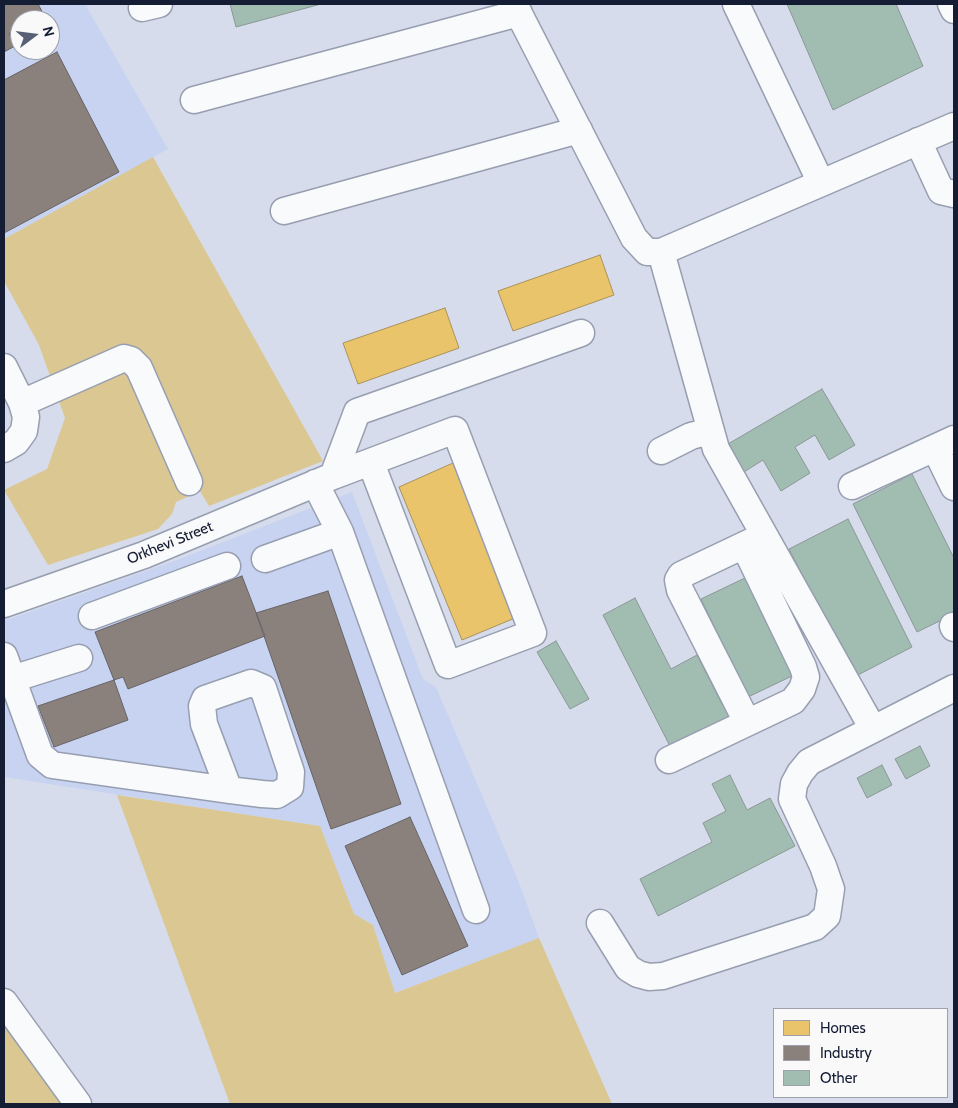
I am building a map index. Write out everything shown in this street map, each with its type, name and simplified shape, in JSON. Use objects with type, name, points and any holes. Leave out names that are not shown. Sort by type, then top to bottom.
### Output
[{"type":"street","points":[[736,4],[821,183]]},
{"type":"street","points":[[951,4],[954,10]]},
{"type":"street","points":[[194,100],[517,8],[634,238],[647,252],[661,252],[954,126]]},
{"type":"street","points":[[284,211],[579,130]]},
{"type":"street","points":[[918,141],[941,191],[954,194]]},
{"type":"street","points":[[661,252],[710,431],[806,676],[802,689],[793,701],[669,760]]},
{"type":"street","points":[[476,910],[340,532],[324,479],[358,412],[581,333]]},
{"type":"street","points":[[22,403],[124,358],[131,360],[139,368],[189,482]]},
{"type":"street","points":[[4,367],[22,403],[26,417],[24,432],[16,442],[4,449]]},
{"type":"street","name":"Orkhevi Street","points":[[4,604],[150,553],[324,479],[456,430],[533,633],[448,665],[371,463]]},
{"type":"street","points":[[661,451],[692,436],[710,431]]},
{"type":"street","points":[[852,486],[945,443],[954,487]]},
{"type":"street","points":[[265,559],[340,532]]},
{"type":"street","points":[[747,722],[678,580],[681,575],[754,541]]},
{"type":"street","points":[[754,541],[874,729]]},
{"type":"street","points":[[150,553],[161,589]]},
{"type":"street","points":[[92,616],[227,566]]},
{"type":"street","points":[[79,658],[8,667],[40,755],[52,765],[229,790]]},
{"type":"street","points":[[600,923],[628,968],[638,974],[649,977],[663,976],[815,926],[827,916],[831,888],[823,866],[792,799],[794,784],[810,762],[954,688]]},
{"type":"street","points":[[4,1002],[78,1104]]},
{"type":"shaded area","points":[[4,4],[85,4],[168,149],[4,239]]},
{"type":"shaded area","points":[[153,157],[323,461],[209,506],[200,491],[176,502],[172,514],[158,529],[48,565],[4,490],[47,469],[65,418],[39,345],[4,281],[4,239]]},
{"type":"shaded area","points":[[352,492],[423,679],[436,687],[518,880],[539,938],[395,993],[373,925],[354,914],[320,826],[4,777],[4,621],[177,560]]},
{"type":"shaded area","points":[[117,795],[320,826],[354,914],[373,925],[395,993],[539,938],[612,1104],[230,1104]]},
{"type":"shaded area","points":[[4,1024],[64,1104],[4,1104]]},
{"type":"building: Homes","points":[[600,255],[614,295],[513,331],[498,291]]},
{"type":"building: Homes","points":[[445,308],[459,348],[358,384],[343,343]]},
{"type":"building: Homes","points":[[453,463],[515,618],[462,640],[399,487]]},
{"type":"building: Industry","points":[[4,4],[38,4],[41,10],[10,10],[10,49],[4,52]]},
{"type":"building: Industry","points":[[60,58],[119,172],[4,233],[4,80],[42,60],[60,60]]},
{"type":"building: Industry","points":[[242,576],[265,636],[128,689],[123,677],[114,680],[95,632]]},
{"type":"building: Industry","points":[[328,591],[401,804],[331,829],[256,613]]},
{"type":"building: Industry","points":[[114,680],[128,720],[54,747],[38,706]]},
{"type":"building: Industry","points":[[410,817],[468,946],[402,975],[345,846]]},
{"type":"building: Other","points":[[230,4],[321,4],[236,27]]},
{"type":"building: Other","points":[[787,4],[896,4],[923,66],[833,110]]},
{"type":"building: Other","points":[[822,389],[855,445],[829,460],[815,435],[795,447],[810,473],[781,491],[763,460],[744,472],[728,444]]},
{"type":"building: Other","points":[[912,474],[954,558],[954,614],[917,632],[853,504]]},
{"type":"building: Other","points":[[848,519],[912,647],[854,677],[789,549]]},
{"type":"building: Other","points":[[747,577],[794,675],[748,697],[701,599]]},
{"type":"building: Other","points":[[635,598],[671,669],[697,655],[722,704],[731,700],[740,718],[673,752],[603,615]]},
{"type":"building: Other","points":[[556,641],[589,699],[570,709],[537,652]]},
{"type":"building: Other","points":[[920,746],[930,766],[906,779],[895,759]]},
{"type":"building: Other","points":[[882,765],[892,785],[867,798],[857,778]]},
{"type":"building: Other","points":[[730,775],[747,810],[770,798],[795,846],[658,916],[640,879],[712,842],[703,823],[726,811],[712,784]]}]
